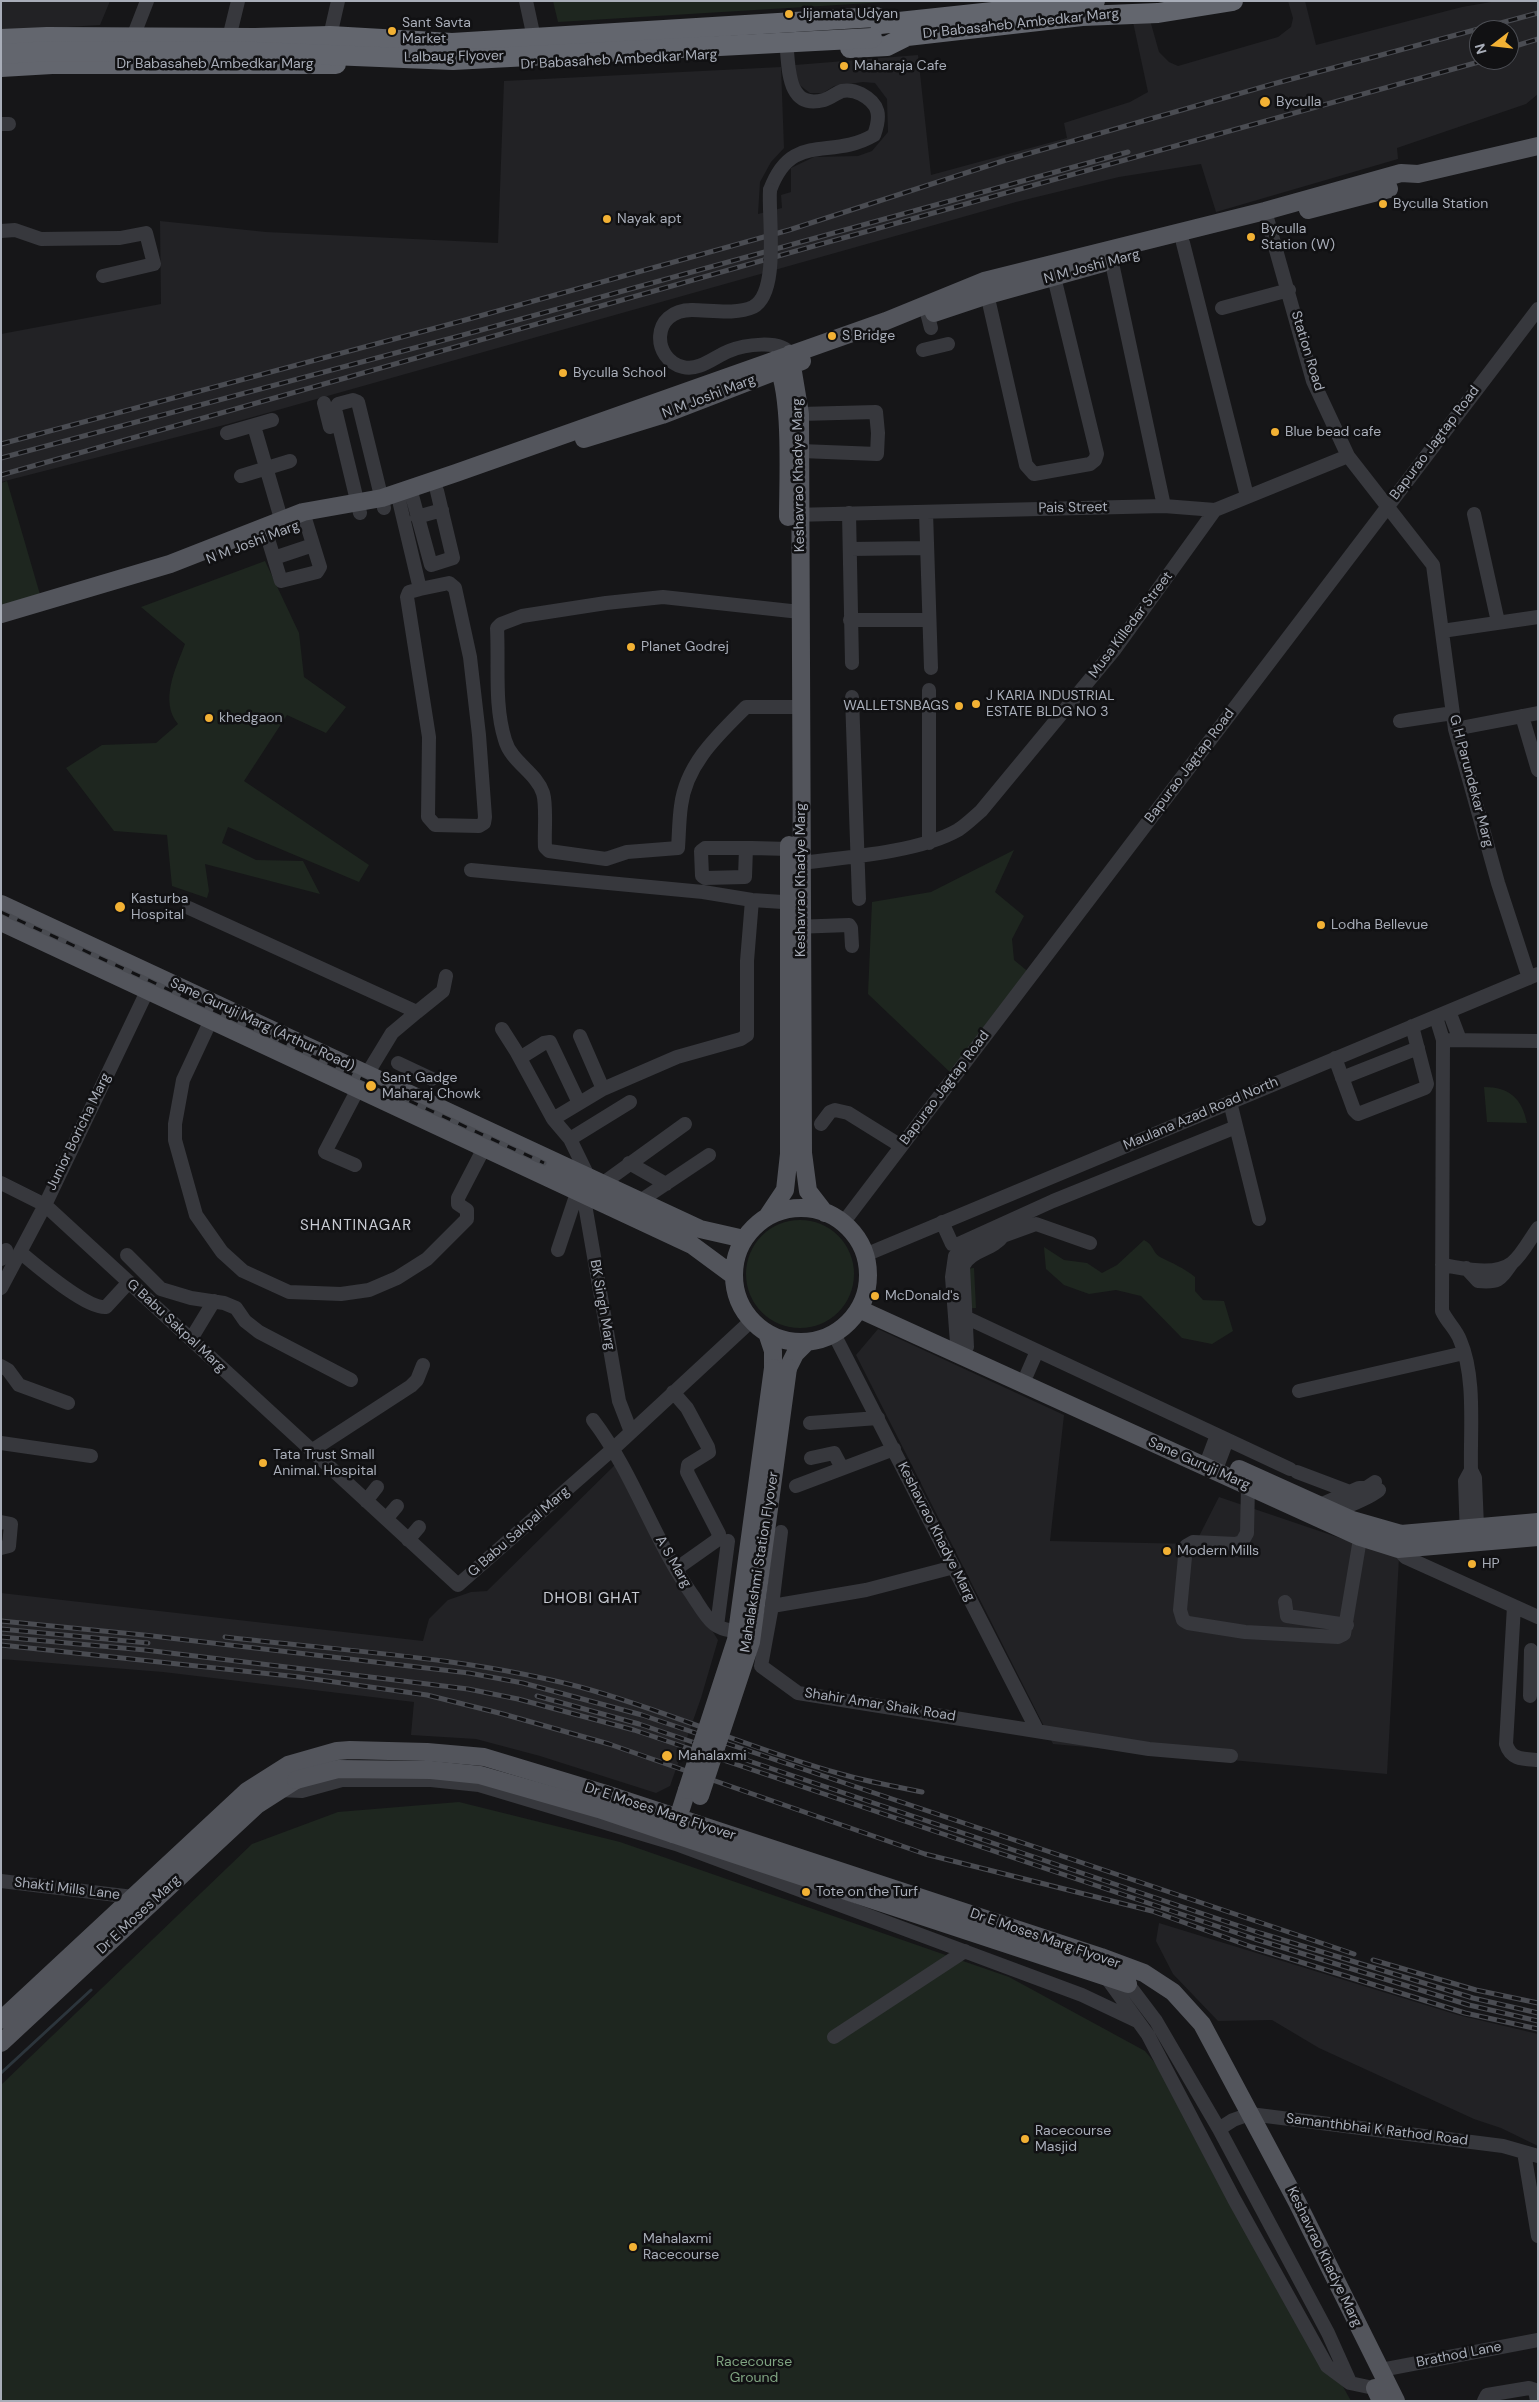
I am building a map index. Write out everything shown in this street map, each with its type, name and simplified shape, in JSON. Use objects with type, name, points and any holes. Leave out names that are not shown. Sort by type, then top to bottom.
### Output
[{"type":"highway","points":[[1,39],[330,36],[452,43],[876,17],[900,29],[1095,1]]},
{"type":"highway","name":"Dr Babasaheb Ambedkar Marg","points":[[1,67],[52,64],[334,64],[457,67],[787,52],[887,46],[900,29],[1082,16],[1158,13],[1233,1]]},
{"type":"highway","name":"Lalbaug Flyover","points":[[1,54],[50,51],[257,52],[453,60],[900,29]]},
{"type":"highway","name":"Lalbaug Flyover","points":[[1,48],[48,46],[245,47],[452,52],[659,40],[870,32]]},
{"type":"main road","name":"N M Joshi Marg","points":[[1,614],[68,598],[164,571],[305,517],[356,509],[441,486],[572,437],[660,409],[785,362],[928,316],[986,288],[1266,216],[1404,185],[1418,174],[1538,146]]},
{"type":"main road","name":"N M Joshi Marg","points":[[1031,277],[1054,277],[1110,255],[1183,243],[1266,216]]},
{"type":"main road","name":"Keshavrao Khadye Marg","points":[[785,362],[800,414],[801,451],[794,515]]},
{"type":"main road","name":"Keshavrao Khadye Marg","points":[[767,1217],[784,1190],[789,1154],[795,927],[793,859],[794,515],[785,362]]},
{"type":"main road","name":"N M Joshi Marg","points":[[1,626],[68,598]]},
{"type":"main road","name":"Sane Guruji Marg (Arthur Road)","points":[[5,915],[363,1082],[484,1148],[628,1202],[666,1223],[734,1276]]},
{"type":"main road","name":"Keshavrao Khadye Marg","points":[[795,927],[802,1154],[808,1192],[825,1213]]},
{"type":"main road","name":"Sane Guruji Marg (Arthur Road)","points":[[151,983],[211,1020],[363,1082],[416,1098],[588,1187]]},
{"type":"main road","points":[[806,1208],[825,1213],[843,1223],[854,1235],[865,1254],[868,1266],[861,1304],[848,1323],[834,1334],[806,1342],[786,1341],[767,1333],[751,1321],[738,1299],[734,1276],[736,1257],[744,1239],[754,1226],[767,1217],[792,1209],[806,1208]]},
{"type":"main road","name":"Sane Guruji Marg (Arthur Road)","points":[[666,1223],[744,1239]]},
{"type":"main road","name":"Sane Guruji Marg","points":[[861,1304],[962,1345],[1030,1380]]},
{"type":"main road","name":"Sane Guruji Marg","points":[[861,1304],[1212,1464],[1327,1509],[1362,1530]]},
{"type":"main road","name":"Mahalakshmi Station Flyover","points":[[682,1828],[751,1642],[780,1368],[767,1333]]},
{"type":"main road","name":"Mahalakshmi Station Flyover","points":[[780,1368],[806,1342]]},
{"type":"main road","name":"Sane Guruji Marg","points":[[1212,1464],[1248,1486],[1362,1530],[1400,1542]]},
{"type":"main road","points":[[1400,1542],[1538,1522]]},
{"type":"main road","points":[[1470,1533],[1538,1537]]},
{"type":"main road","name":"Dr E Moses Marg Flyover","points":[[133,1897],[247,1791],[288,1765],[337,1751],[427,1752],[484,1757],[682,1828],[1104,1967],[1144,1973],[1173,1992],[1202,2024],[1250,2114]]},
{"type":"main road","name":"Dr E Moses Marg Flyover","points":[[279,1790],[296,1780],[338,1769],[431,1770],[480,1775],[599,1809],[682,1828]]},
{"type":"main road","name":"Dr E Moses Marg","points":[[1,2043],[257,1805],[279,1790]]},
{"type":"main road","name":"Dr E Moses Marg","points":[[1,2020],[133,1897]]},
{"type":"main road","name":"Dr E Moses Marg Flyover","points":[[1104,1967],[1128,1984]]},
{"type":"main road","name":"Keshavrao Khadye Marg","points":[[1250,2114],[1381,2370],[1386,2396]]},
{"type":"street","points":[[132,37],[147,1]]},
{"type":"street","points":[[229,38],[238,1]]},
{"type":"street","points":[[334,64],[330,36],[338,1]]},
{"type":"street","points":[[526,1],[539,63]]},
{"type":"street","points":[[785,362],[758,347],[738,348],[706,364],[693,368],[681,367],[669,359],[662,348],[659,333],[664,321],[672,313],[692,310],[736,311],[752,307],[760,301],[766,291],[770,274],[770,190],[776,173],[787,160],[800,153],[811,149],[852,146],[874,136],[878,124],[878,111],[871,99],[855,91],[842,91],[826,100],[813,102],[799,96],[790,82],[787,52]]},
{"type":"street","name":"Station Road","points":[[1266,216],[1289,290],[1313,380],[1348,456],[1388,506]]},
{"type":"street","points":[[1,231],[15,230],[41,239],[120,238],[146,234],[155,260],[154,264],[103,276]]},
{"type":"street","points":[[1183,243],[1247,496]]},
{"type":"street","points":[[1110,255],[1164,506]]},
{"type":"street","points":[[986,288],[1026,465],[1029,471],[1034,474],[1090,464],[1095,460],[1097,454],[1054,277]]},
{"type":"street","points":[[1222,308],[1289,290]]},
{"type":"street","name":"Bapurao Jagtap Road","points":[[843,1223],[1538,309]]},
{"type":"street","points":[[356,509],[335,409],[338,404],[353,400],[358,402],[398,498],[420,589]]},
{"type":"street","points":[[324,404],[356,509]]},
{"type":"street","points":[[800,414],[876,412],[878,433],[877,454],[801,451]]},
{"type":"street","points":[[227,433],[272,420]]},
{"type":"street","points":[[254,426],[283,524]]},
{"type":"street","name":"Pais Street","points":[[794,515],[1164,506],[1215,510],[1348,456]]},
{"type":"street","points":[[241,476],[290,461]]},
{"type":"street","points":[[398,498],[417,517],[429,560],[433,565],[453,558],[442,510],[441,486]]},
{"type":"street","name":"G H Parundekar Marg","points":[[1388,506],[1433,565],[1455,730],[1498,883],[1533,976]]},
{"type":"street","points":[[417,517],[442,510]]},
{"type":"street","name":"Musa Killedar Street","points":[[746,848],[793,859],[856,856],[929,843],[958,830],[981,811],[1115,649],[1215,510]]},
{"type":"street","points":[[926,512],[931,668]]},
{"type":"street","points":[[849,513],[852,663]]},
{"type":"street","points":[[1474,514],[1498,622]]},
{"type":"street","points":[[266,531],[281,581],[317,572],[320,567],[305,517]]},
{"type":"street","points":[[274,558],[313,545]]},
{"type":"street","points":[[850,550],[927,548]]},
{"type":"street","points":[[449,583],[455,588],[470,657],[479,735],[485,817],[484,823],[479,826],[435,825],[428,817],[429,737],[407,594],[420,589],[449,583]]},
{"type":"street","points":[[794,611],[663,597],[606,603],[522,616],[501,624],[496,628],[500,721],[504,735],[517,761],[536,781],[543,794],[545,847],[549,852],[606,859],[627,852],[678,848],[681,804],[687,782],[705,749],[746,707],[794,706]]},
{"type":"street","points":[[1442,631],[1538,617]]},
{"type":"street","points":[[850,620],[929,620]]},
{"type":"street","points":[[929,690],[929,843]]},
{"type":"street","points":[[852,697],[856,856],[859,899]]},
{"type":"street","points":[[1400,721],[1453,713]]},
{"type":"street","points":[[1455,730],[1538,713]]},
{"type":"street","points":[[1522,716],[1538,770]]},
{"type":"street","points":[[471,870],[703,892],[752,900],[795,903]]},
{"type":"street","points":[[553,1119],[603,1089],[677,1057],[742,1039],[747,1035],[747,961],[752,900]]},
{"type":"street","points":[[189,908],[417,1012]]},
{"type":"street","points":[[795,927],[848,925],[851,928],[852,946]]},
{"type":"street","points":[[355,1165],[325,1152],[392,1033],[443,992],[446,976]]},
{"type":"street","name":"Maulana Azad Road North","points":[[865,1254],[1533,976]]},
{"type":"street","name":"Junior Boricha Marg","points":[[1,1288],[6,1268],[20,1252],[44,1205],[151,983]]},
{"type":"street","points":[[1449,1011],[1460,1040]]},
{"type":"street","points":[[1436,1017],[1443,1040],[1442,1311],[1446,1322],[1460,1339],[1469,1374],[1471,1470],[1465,1481],[1470,1533]]},
{"type":"street","points":[[211,1020],[183,1080],[175,1124],[175,1140],[196,1215],[232,1262],[260,1280],[288,1292],[341,1294],[369,1290],[396,1278],[427,1259],[467,1219],[467,1210],[458,1204],[458,1201],[484,1148]]},
{"type":"street","points":[[1335,1058],[1354,1110],[1360,1114],[1425,1088],[1427,1084],[1412,1026]]},
{"type":"street","name":"BK Singh Marg","points":[[502,1029],[553,1119],[570,1139],[588,1187],[619,1401],[631,1432]]},
{"type":"street","points":[[580,1036],[603,1089]]},
{"type":"street","points":[[1443,1040],[1538,1041]]},
{"type":"street","points":[[520,1058],[544,1042],[550,1042],[580,1103]]},
{"type":"street","points":[[1342,1078],[1418,1048]]},
{"type":"street","points":[[398,1063],[429,1078],[416,1098]]},
{"type":"street","points":[[570,1139],[630,1102]]},
{"type":"street","points":[[1230,1102],[1259,1219]]},
{"type":"street","points":[[821,1124],[830,1112],[842,1111],[901,1146]]},
{"type":"street","points":[[558,1250],[588,1187],[629,1163],[685,1124]]},
{"type":"street","points":[[942,1222],[952,1244],[955,1245],[1060,1198],[1236,1127]]},
{"type":"street","points":[[1117,1149],[1125,1172]]},
{"type":"street","points":[[628,1202],[666,1184],[709,1155]]},
{"type":"street","points":[[629,1163],[666,1184]]},
{"type":"street","points":[[1052,1177],[1060,1198]]},
{"type":"street","name":"G Babu Sakpal Marg","points":[[1,1182],[44,1205],[458,1585],[614,1448],[751,1321]]},
{"type":"street","points":[[962,1345],[952,1277],[955,1256],[965,1247],[995,1235],[1003,1236],[1036,1224],[1090,1244]]},
{"type":"street","points":[[1442,1265],[1482,1270],[1503,1268],[1513,1262],[1538,1228]]},
{"type":"street","points":[[962,1345],[965,1317],[963,1266],[971,1256],[999,1242],[1003,1236]]},
{"type":"street","points":[[20,1252],[56,1282],[95,1305],[106,1307],[129,1282]]},
{"type":"street","points":[[127,1255],[161,1288],[191,1298],[214,1301],[236,1308],[246,1321],[259,1332],[351,1380]]},
{"type":"street","points":[[150,1302],[161,1288]]},
{"type":"street","points":[[191,1339],[214,1301]]},
{"type":"street","points":[[965,1317],[1222,1438],[1350,1492]]},
{"type":"street","name":"Keshavrao Khadye Marg","points":[[834,1334],[1037,1730]]},
{"type":"street","points":[[1030,1380],[1036,1351]]},
{"type":"street","points":[[1299,1391],[1464,1353]]},
{"type":"street","points":[[311,1450],[411,1386],[417,1380],[423,1365]]},
{"type":"street","points":[[1,1366],[8,1370],[19,1385],[68,1403]]},
{"type":"street","points":[[673,1392],[688,1408],[708,1447],[709,1452],[688,1465],[687,1472],[719,1534],[717,1540],[676,1569]]},
{"type":"street","points":[[810,1423],[878,1418]]},
{"type":"street","name":"A S Marg","points":[[593,1420],[614,1448],[660,1543],[712,1623],[717,1626]]},
{"type":"street","points":[[1212,1464],[1222,1438]]},
{"type":"street","points":[[1,1443],[91,1456]]},
{"type":"street","points":[[796,1486],[894,1449]]},
{"type":"street","points":[[811,1458],[834,1453],[842,1468]]},
{"type":"street","points":[[1378,1485],[1372,1496],[1327,1509],[1350,1492],[1378,1485]]},
{"type":"street","points":[[1248,1486],[1246,1533],[1242,1542],[1236,1544],[1192,1542],[1186,1546],[1180,1610],[1183,1620],[1245,1632],[1338,1637],[1344,1634],[1362,1530]]},
{"type":"street","points":[[366,1501],[377,1487]]},
{"type":"street","points":[[386,1519],[397,1506]]},
{"type":"street","points":[[1,1522],[11,1524],[9,1546],[1,1548]]},
{"type":"street","points":[[408,1540],[419,1527]]},
{"type":"street","points":[[728,1541],[717,1626],[765,1636],[772,1606],[781,1532]]},
{"type":"street","name":"Sane Guruji Marg","points":[[1400,1542],[1406,1557],[1538,1617]]},
{"type":"street","points":[[772,1606],[866,1590],[954,1567]]},
{"type":"street","points":[[1285,1602],[1287,1616],[1347,1625]]},
{"type":"street","points":[[1514,1606],[1506,1744],[1508,1750],[1516,1758],[1538,1760]]},
{"type":"street","name":"Shahir Amar Shaik Road","points":[[765,1636],[761,1666],[798,1693],[1037,1730]]},
{"type":"street","points":[[1509,1696],[1534,1696],[1531,1650]]},
{"type":"street","points":[[1037,1730],[1149,1749],[1230,1756]]},
{"type":"street","points":[[279,1790],[302,1792],[342,1780],[431,1780],[479,1785],[676,1844],[1082,1995],[1137,2021]]},
{"type":"street","name":"Shakti Mills Lane","points":[[1,1881],[133,1897]]},
{"type":"street","points":[[834,2037],[965,1951]]},
{"type":"street","points":[[1104,1967],[1137,2021],[1148,2035],[1234,2199],[1327,2366],[1350,2383],[1386,2396]]},
{"type":"street","points":[[1128,1984],[1156,2021],[1219,2129],[1328,2334],[1350,2383]]},
{"type":"street","points":[[1219,2129],[1233,2120],[1250,2114]]},
{"type":"street","name":"Samanthbhai K Rathod Road","points":[[1250,2114],[1503,2146],[1538,2156]]},
{"type":"street","points":[[1524,2152],[1538,2236]]},
{"type":"street","name":"Brathod Lane","points":[[1381,2370],[1538,2340]]},
{"type":"street","points":[[1484,2401],[1487,2395],[1529,2388],[1535,2390],[1537,2401]]},
{"type":"shaded area","points":[[1,1],[110,1],[100,25],[1,31]]},
{"type":"shaded area","points":[[1288,1],[1305,1],[1316,45],[1462,7],[1497,1],[1538,1],[1538,94],[1526,104],[1397,148],[1398,159],[1216,212],[1201,164],[1119,177],[1016,202],[228,424],[1,482],[1,334],[161,304],[160,221],[266,232],[498,243],[504,81],[781,67],[784,148],[771,162],[760,182],[758,214],[782,208],[781,195],[791,192],[791,168],[814,157],[858,156],[872,151],[888,132],[887,99],[875,83],[863,82],[834,86],[823,93],[810,93],[797,83],[795,65],[918,55],[931,175],[1067,138],[1064,123],[1130,102],[1148,92],[1133,22],[1150,20],[1159,52],[1169,62],[1178,66],[1278,37],[1291,27],[1293,18]]},
{"type":"shaded area","name":"Modern Mills","points":[[878,1329],[1064,1415],[1050,1541],[1195,1544],[1219,1497],[1399,1558],[1387,1774],[1053,1744],[856,1355]]},
{"type":"shaded area","points":[[618,1462],[674,1570],[718,1640],[701,1698],[670,1786],[656,1793],[540,1756],[476,1739],[411,1735],[414,1702],[163,1672],[1,1659],[1,1593],[423,1641],[429,1619],[448,1600],[471,1592],[487,1591]]},
{"type":"shaded area","points":[[1159,1923],[1458,2015],[1538,2034],[1538,2146],[1319,2048],[1272,2020],[1218,2021],[1173,1974],[1156,1941]]},
{"type":"green space","points":[[553,1],[903,1],[558,22]]},
{"type":"green space","points":[[7,481],[41,598],[1,609],[1,483]]},
{"type":"green space","points":[[265,561],[299,633],[304,677],[346,707],[326,733],[287,715],[244,781],[369,865],[359,882],[228,827],[222,843],[256,860],[303,861],[320,894],[205,864],[209,891],[207,898],[172,886],[167,835],[114,831],[66,768],[102,745],[156,743],[178,724],[172,715],[169,695],[174,674],[185,644],[141,607]]},
{"type":"green space","points":[[1014,850],[995,892],[1024,916],[1012,939],[1014,960],[1031,974],[954,1076],[868,994],[872,902],[931,892]]},
{"type":"green space","points":[[1484,1087],[1501,1089],[1513,1096],[1522,1107],[1527,1123],[1487,1122]]},
{"type":"green space","points":[[800,1220],[821,1224],[838,1236],[850,1253],[854,1274],[850,1295],[838,1312],[821,1324],[800,1328],[779,1324],[762,1312],[750,1295],[746,1274],[750,1253],[762,1236],[779,1224]]},
{"type":"green space","points":[[1144,1240],[1150,1244],[1160,1257],[1195,1277],[1195,1291],[1203,1300],[1224,1301],[1233,1331],[1212,1344],[1182,1338],[1141,1296],[1116,1290],[1089,1294],[1064,1285],[1046,1269],[1044,1247],[1064,1260],[1087,1263],[1102,1273],[1117,1265]]},
{"type":"green space","points":[[974,1268],[976,1308],[958,1309],[955,1270]]},
{"type":"green space","name":"Mahalaxmi Racecourse","points":[[459,1802],[620,1842],[1009,1977],[1145,2051],[1180,2093],[1351,2401],[1,2401],[1,2085],[252,1844],[338,1812]]},
{"type":"waterway","points":[[1,2073],[91,1990]]},
{"type":"railway","points":[[1,444],[458,322],[789,230],[1006,160],[1273,84],[1538,13]]},
{"type":"railway","points":[[1519,45],[1538,39]]},
{"type":"railway","points":[[1,475],[796,251],[1469,65]]},
{"type":"railway","points":[[1,458],[463,335],[1128,152]]},
{"type":"railway","points":[[1,912],[544,1163]]},
{"type":"railway","points":[[1,1621],[144,1635],[469,1673],[523,1683],[642,1715],[1354,1954]]},
{"type":"railway","points":[[1,1629],[148,1643]]},
{"type":"railway","points":[[1,1637],[145,1650],[468,1689],[518,1699],[634,1730],[1255,1939],[1469,2005],[1538,2021]]},
{"type":"railway","points":[[225,1637],[404,1656],[493,1668],[537,1677],[580,1687],[646,1707],[808,1764],[861,1779],[922,1792]]},
{"type":"railway","points":[[1,1645],[299,1677],[427,1695],[609,1744],[925,1854],[1152,1911],[1252,1947],[1465,2013],[1538,2029]]},
{"type":"railway","points":[[537,1696],[639,1724],[1260,1933],[1473,1998],[1538,2013]]},
{"type":"railway","points":[[1373,1960],[1476,1990],[1538,2003]]},
{"type":"place","name":"Jijamata Udyan","points":[[789,14]]},
{"type":"place","name":"Sant Savta Market","points":[[392,31]]},
{"type":"place","name":"Maharaja Cafe","points":[[844,66]]},
{"type":"place","name":"Byculla","points":[[1265,102]]},
{"type":"place","name":"Byculla Station","points":[[1383,204]]},
{"type":"place","name":"Nayak apt","points":[[607,219]]},
{"type":"place","name":"Byculla Station (W)","points":[[1251,237]]},
{"type":"place","name":"S Bridge","points":[[832,336]]},
{"type":"place","name":"Byculla School","points":[[563,373]]},
{"type":"place","name":"Blue bead cafe","points":[[1275,432]]},
{"type":"place","name":"Planet Godrej","points":[[631,647]]},
{"type":"place","name":"J KARIA INDUSTRIAL ESTATE BLDG NO 3","points":[[976,704]]},
{"type":"place","name":"WALLETSNBAGS","points":[[959,706]]},
{"type":"place","name":"khedgaon","points":[[209,718]]},
{"type":"place","name":"Kasturba Hospital","points":[[120,907]]},
{"type":"place","name":"Lodha Bellevue","points":[[1321,925]]},
{"type":"place","name":"Sant Gadge Maharaj Chowk","points":[[371,1086]]},
{"type":"place","name":"McDonald's","points":[[875,1296]]},
{"type":"place","name":"Tata Trust Small Animal. Hospital","points":[[263,1463]]},
{"type":"place","name":"Modern Mills","points":[[1167,1551]]},
{"type":"place","name":"HP","points":[[1472,1564]]},
{"type":"place","name":"Mahalaxmi","points":[[667,1756]]},
{"type":"place","name":"Tote on the Turf","points":[[806,1892]]},
{"type":"place","name":"Racecourse Masjid","points":[[1025,2139]]},
{"type":"place","name":"Mahalaxmi Racecourse","points":[[633,2247]]},
{"type":"district","name":"SHANTINAGAR","points":[[356,1226]]},
{"type":"district","name":"DHOBI GHAT","points":[[592,1599]]},
{"type":"park label","name":"Racecourse Ground","points":[[754,2370]]}]
